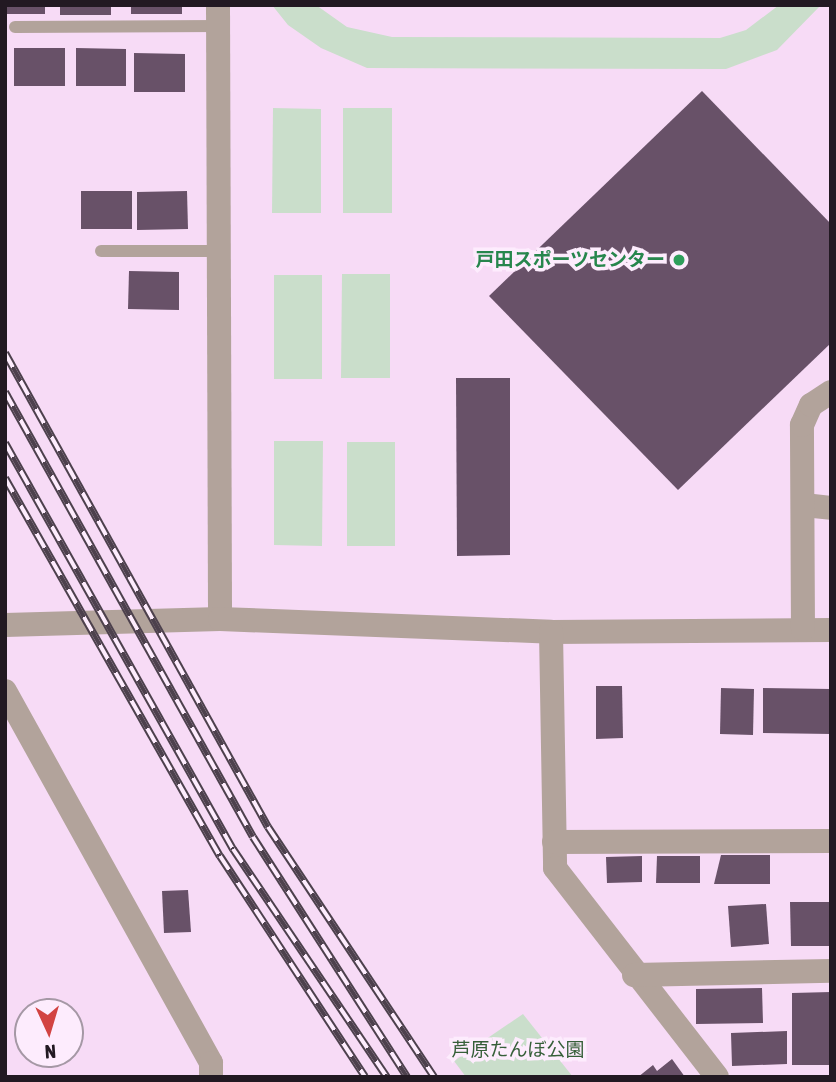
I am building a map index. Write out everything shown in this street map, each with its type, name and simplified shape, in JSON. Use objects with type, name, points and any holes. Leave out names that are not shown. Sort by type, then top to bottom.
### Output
[{"type":"street","points":[[219,16],[220,620]]},
{"type":"street","points":[[803,629],[802,425],[811,405],[831,392]]},
{"type":"street","points":[[804,505],[831,508]]},
{"type":"street","points":[[5,625],[220,620],[551,632],[831,630]]},
{"type":"street","points":[[551,632],[555,868],[634,975],[717,1077]]},
{"type":"street","points":[[5,691],[211,1063],[211,1077]]},
{"type":"street","points":[[554,842],[831,841]]},
{"type":"street","points":[[634,975],[831,971]]},
{"type":"lane","points":[[15,27],[219,16]]},
{"type":"lane","points":[[101,251],[219,251]]},
{"type":"green space","points":[[272,5],[316,5],[347,27],[392,37],[720,38],[746,30],[779,5],[821,5],[777,50],[726,69],[367,68],[321,48],[288,25]]},
{"type":"green space","points":[[273,108],[321,109],[321,213],[272,213]]},
{"type":"green space","points":[[343,108],[392,108],[392,213],[343,213]]},
{"type":"green space","points":[[342,274],[390,274],[390,378],[341,378]]},
{"type":"green space","points":[[274,275],[322,275],[322,379],[274,379]]},
{"type":"green space","points":[[274,441],[323,441],[322,546],[274,545]]},
{"type":"green space","points":[[347,442],[395,442],[395,546],[347,546]]},
{"type":"green space","name":"芦原たんぼ公園","points":[[523,1014],[573,1077],[466,1077],[454,1061]]},
{"type":"building","points":[[5,5],[45,5],[45,14],[5,14]]},
{"type":"building","points":[[60,5],[111,5],[111,15],[60,15]]},
{"type":"building","points":[[131,5],[182,5],[182,14],[131,14]]},
{"type":"building","points":[[14,48],[65,48],[65,86],[14,86]]},
{"type":"building","points":[[76,48],[126,49],[126,86],[76,86]]},
{"type":"building","points":[[134,53],[185,54],[185,92],[134,92]]},
{"type":"building","name":"戸田スポーツセンター","points":[[702,91],[831,224],[831,343],[678,490],[489,296]]},
{"type":"building","points":[[81,191],[132,191],[132,229],[81,229]]},
{"type":"building","points":[[187,191],[188,229],[137,230],[137,192]]},
{"type":"building","points":[[129,271],[179,272],[179,310],[128,309]]},
{"type":"building","points":[[456,378],[510,378],[510,555],[457,556]]},
{"type":"building","points":[[596,686],[622,686],[623,738],[596,739]]},
{"type":"building","points":[[721,688],[754,689],[753,735],[720,734]]},
{"type":"building","points":[[763,688],[831,689],[831,734],[763,733]]},
{"type":"building","points":[[721,855],[770,855],[770,884],[714,884]]},
{"type":"building","points":[[642,856],[642,882],[607,883],[606,857]]},
{"type":"building","points":[[657,856],[700,856],[700,883],[656,883]]},
{"type":"building","points":[[188,890],[191,932],[164,933],[162,891]]},
{"type":"building","points":[[790,902],[831,902],[831,946],[791,946]]},
{"type":"building","points":[[766,904],[769,944],[731,947],[728,906]]},
{"type":"building","points":[[762,988],[763,1023],[696,1024],[696,989]]},
{"type":"building","points":[[831,992],[831,1065],[792,1065],[792,993]]},
{"type":"building","points":[[787,1031],[787,1064],[732,1066],[731,1033]]},
{"type":"building","points":[[672,1059],[685,1077],[638,1077],[653,1065],[657,1071]]},
{"type":"railway","points":[[5,353],[268,827],[434,1077]]},
{"type":"railway","points":[[5,392],[253,837],[407,1077]]},
{"type":"railway","points":[[5,443],[233,849],[387,1077]]},
{"type":"railway","points":[[5,478],[220,856],[365,1077]]},
{"type":"place","name":"戸田スポーツセンター","points":[[679,260]]}]
